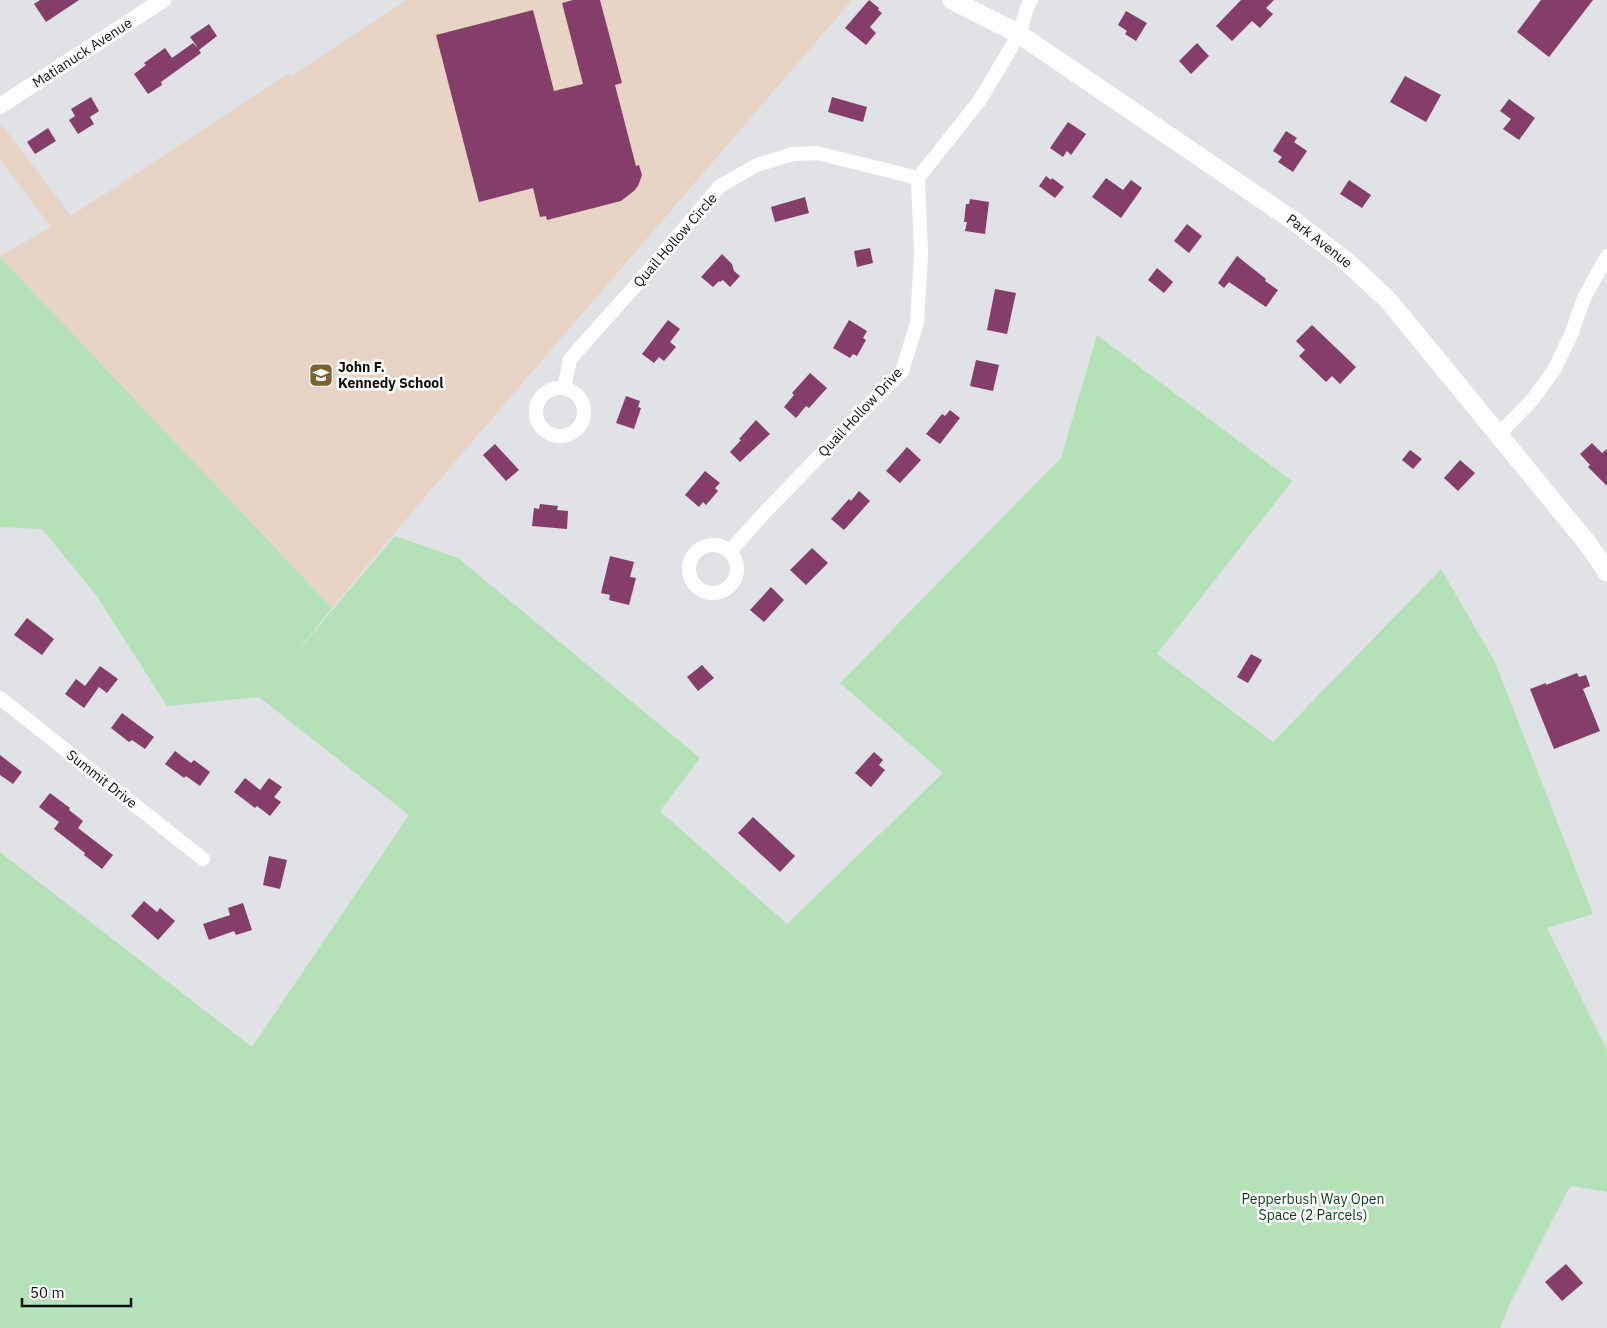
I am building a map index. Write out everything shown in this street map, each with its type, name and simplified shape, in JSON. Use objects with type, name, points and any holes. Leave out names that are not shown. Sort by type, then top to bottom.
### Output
[{"type":"main road","name":"Park Avenue","points":[[952,0],[1019,34],[1290,218],[1346,261],[1388,300],[1588,544],[1607,572]]},
{"type":"street","name":"Matianuck Avenue","points":[[0,106],[163,0]]},
{"type":"street","points":[[918,178],[980,100],[1019,34],[1028,5],[1032,0]]},
{"type":"street","name":"Quail Hollow Circle","points":[[564,388],[570,358],[637,284],[720,186],[757,166],[793,154],[817,153],[918,178]]},
{"type":"street","name":"Quail Hollow Drive","points":[[730,551],[902,371],[917,323],[921,255],[918,178]]},
{"type":"street","points":[[1498,434],[1533,399],[1554,370],[1571,335],[1584,298],[1607,256]]},
{"type":"street","name":"Summit Drive","points":[[0,698],[203,859]]},
{"type":"shaded area","name":"John F. Kennedy School","points":[[407,0],[852,0],[429,492],[332,608],[0,257],[51,227],[0,159],[0,127],[2,125],[71,216],[288,74],[291,76]]},
{"type":"green space","name":"Pepperbush Way Open Space (2 Parcels)","points":[[0,257],[332,608],[286,665],[395,536],[458,558],[700,758],[660,811],[787,924],[943,773],[840,683],[1061,458],[1097,335],[1292,481],[1157,654],[1273,742],[1441,569],[1495,662],[1593,914],[1547,928],[1607,1050],[1607,1192],[1570,1186],[1511,1301],[1500,1328],[0,1328],[0,852],[252,1047],[409,815],[259,697],[167,706],[96,595],[42,529],[0,527]]},
{"type":"building","points":[[40,0],[79,0],[46,22],[34,4]]},
{"type":"building","points":[[573,0],[600,0],[622,83],[615,85],[636,166],[639,165],[642,175],[638,186],[621,201],[547,220],[546,216],[540,217],[533,188],[479,202],[436,35],[533,10],[554,91],[583,84],[562,3]]},
{"type":"building","points":[[869,0],[882,13],[870,27],[876,33],[866,45],[845,28]]},
{"type":"building","points":[[1241,0],[1274,0],[1266,8],[1273,14],[1260,28],[1252,21],[1232,41],[1216,26]]},
{"type":"building","points":[[1541,0],[1593,0],[1549,57],[1517,32]]},
{"type":"building","points":[[1126,11],[1147,23],[1136,41],[1125,34],[1127,31],[1118,25]]},
{"type":"building","points":[[209,24],[217,36],[199,50],[201,53],[161,82],[162,85],[148,94],[134,74],[146,65],[144,63],[165,48],[172,58],[193,43],[198,48],[190,37]]},
{"type":"building","points":[[1197,43],[1209,56],[1191,74],[1179,61]]},
{"type":"building","points":[[1405,76],[1441,95],[1426,122],[1390,102]]},
{"type":"building","points":[[91,97],[99,111],[90,117],[94,124],[78,134],[69,120],[75,116],[71,109]]},
{"type":"building","points":[[832,97],[867,107],[863,122],[828,112]]},
{"type":"building","points":[[1509,99],[1535,118],[1519,140],[1503,129],[1511,119],[1500,111]]},
{"type":"building","points":[[1068,122],[1086,134],[1071,155],[1067,151],[1063,157],[1050,148]]},
{"type":"building","points":[[48,128],[56,141],[35,154],[27,142]]},
{"type":"building","points":[[1286,131],[1297,138],[1294,142],[1307,151],[1293,172],[1278,162],[1282,157],[1273,151]]},
{"type":"building","points":[[1046,176],[1064,187],[1055,198],[1039,186]]},
{"type":"building","points":[[1106,178],[1123,190],[1131,180],[1142,188],[1121,218],[1092,197]]},
{"type":"building","points":[[1349,180],[1371,195],[1362,208],[1340,194]]},
{"type":"building","points":[[805,197],[809,213],[775,222],[771,207]]},
{"type":"building","points":[[970,199],[989,202],[985,234],[965,231],[967,222],[964,222],[966,204],[969,204]]},
{"type":"building","points":[[1187,224],[1202,236],[1189,253],[1174,241]]},
{"type":"building","points":[[870,248],[873,263],[857,267],[854,251]]},
{"type":"building","points":[[722,254],[740,276],[730,287],[723,280],[713,287],[701,277]]},
{"type":"building","points":[[1237,256],[1278,290],[1266,307],[1229,282],[1224,288],[1218,283]]},
{"type":"building","points":[[1157,268],[1173,282],[1164,293],[1148,280]]},
{"type":"building","points":[[995,289],[1016,293],[1007,334],[987,330]]},
{"type":"building","points":[[668,320],[680,329],[670,342],[676,347],[664,361],[659,357],[654,363],[642,354]]},
{"type":"building","points":[[849,320],[867,331],[863,338],[866,340],[857,356],[853,354],[850,358],[833,348]]},
{"type":"building","points":[[1312,325],[1356,367],[1340,384],[1332,376],[1326,382],[1299,356],[1305,350],[1296,341]]},
{"type":"building","points":[[976,360],[999,365],[993,391],[970,386]]},
{"type":"building","points":[[810,373],[827,388],[809,408],[806,406],[796,418],[784,407],[794,395],[792,393]]},
{"type":"building","points":[[626,396],[640,401],[638,407],[641,408],[634,429],[616,423]]},
{"type":"building","points":[[950,410],[960,418],[940,444],[926,434],[942,414],[945,416]]},
{"type":"building","points":[[756,420],[770,434],[740,462],[730,452]]},
{"type":"building","points":[[1592,443],[1602,453],[1607,449],[1607,486],[1588,467],[1590,465],[1580,454]]},
{"type":"building","points":[[495,444],[519,470],[506,481],[483,455]]},
{"type":"building","points":[[907,447],[921,460],[900,483],[886,471]]},
{"type":"building","points":[[1410,450],[1422,459],[1413,469],[1402,460]]},
{"type":"building","points":[[1460,460],[1475,473],[1458,491],[1444,478]]},
{"type":"building","points":[[705,471],[720,483],[715,488],[718,491],[706,505],[703,502],[699,507],[685,495]]},
{"type":"building","points":[[859,491],[870,501],[844,530],[831,519]]},
{"type":"building","points":[[540,504],[558,506],[557,510],[568,511],[567,529],[532,526],[534,508],[539,509]]},
{"type":"building","points":[[812,548],[828,563],[806,585],[790,570]]},
{"type":"building","points":[[610,556],[634,562],[630,577],[636,578],[629,605],[609,600],[610,595],[601,593]]},
{"type":"building","points":[[771,587],[784,600],[764,622],[750,610]]},
{"type":"building","points":[[27,618],[54,639],[42,655],[14,635]]},
{"type":"building","points":[[1251,654],[1262,660],[1248,683],[1237,677]]},
{"type":"building","points":[[702,665],[714,678],[698,691],[687,677]]},
{"type":"building","points":[[100,666],[118,679],[107,693],[99,687],[84,708],[65,694],[76,679],[85,686]]},
{"type":"building","points":[[1577,673],[1579,677],[1586,675],[1590,686],[1583,689],[1600,731],[1554,749],[1530,689]]},
{"type":"building","points":[[122,713],[154,737],[145,749],[132,740],[129,742],[111,728]]},
{"type":"building","points":[[175,751],[191,763],[194,760],[210,772],[200,786],[186,776],[184,778],[165,764]]},
{"type":"building","points":[[874,752],[883,760],[879,765],[885,770],[871,787],[855,773]]},
{"type":"building","points":[[0,755],[22,772],[13,784],[0,775]]},
{"type":"building","points":[[245,778],[260,790],[269,778],[282,787],[274,797],[281,802],[270,816],[257,806],[255,808],[234,792]]},
{"type":"building","points":[[50,793],[70,808],[69,810],[83,821],[78,828],[113,855],[102,869],[54,829],[59,822],[39,807]]},
{"type":"building","points":[[753,817],[795,856],[780,872],[738,833]]},
{"type":"building","points":[[269,856],[287,860],[280,889],[263,885]]},
{"type":"building","points":[[144,901],[157,912],[160,908],[175,921],[158,940],[131,916]]},
{"type":"building","points":[[243,903],[252,930],[236,935],[234,931],[209,940],[203,924],[230,915],[228,908]]},
{"type":"building","points":[[1566,1264],[1583,1283],[1562,1301],[1545,1282]]},
{"type":"place","name":"John F. Kennedy School","points":[[321,375]]}]
